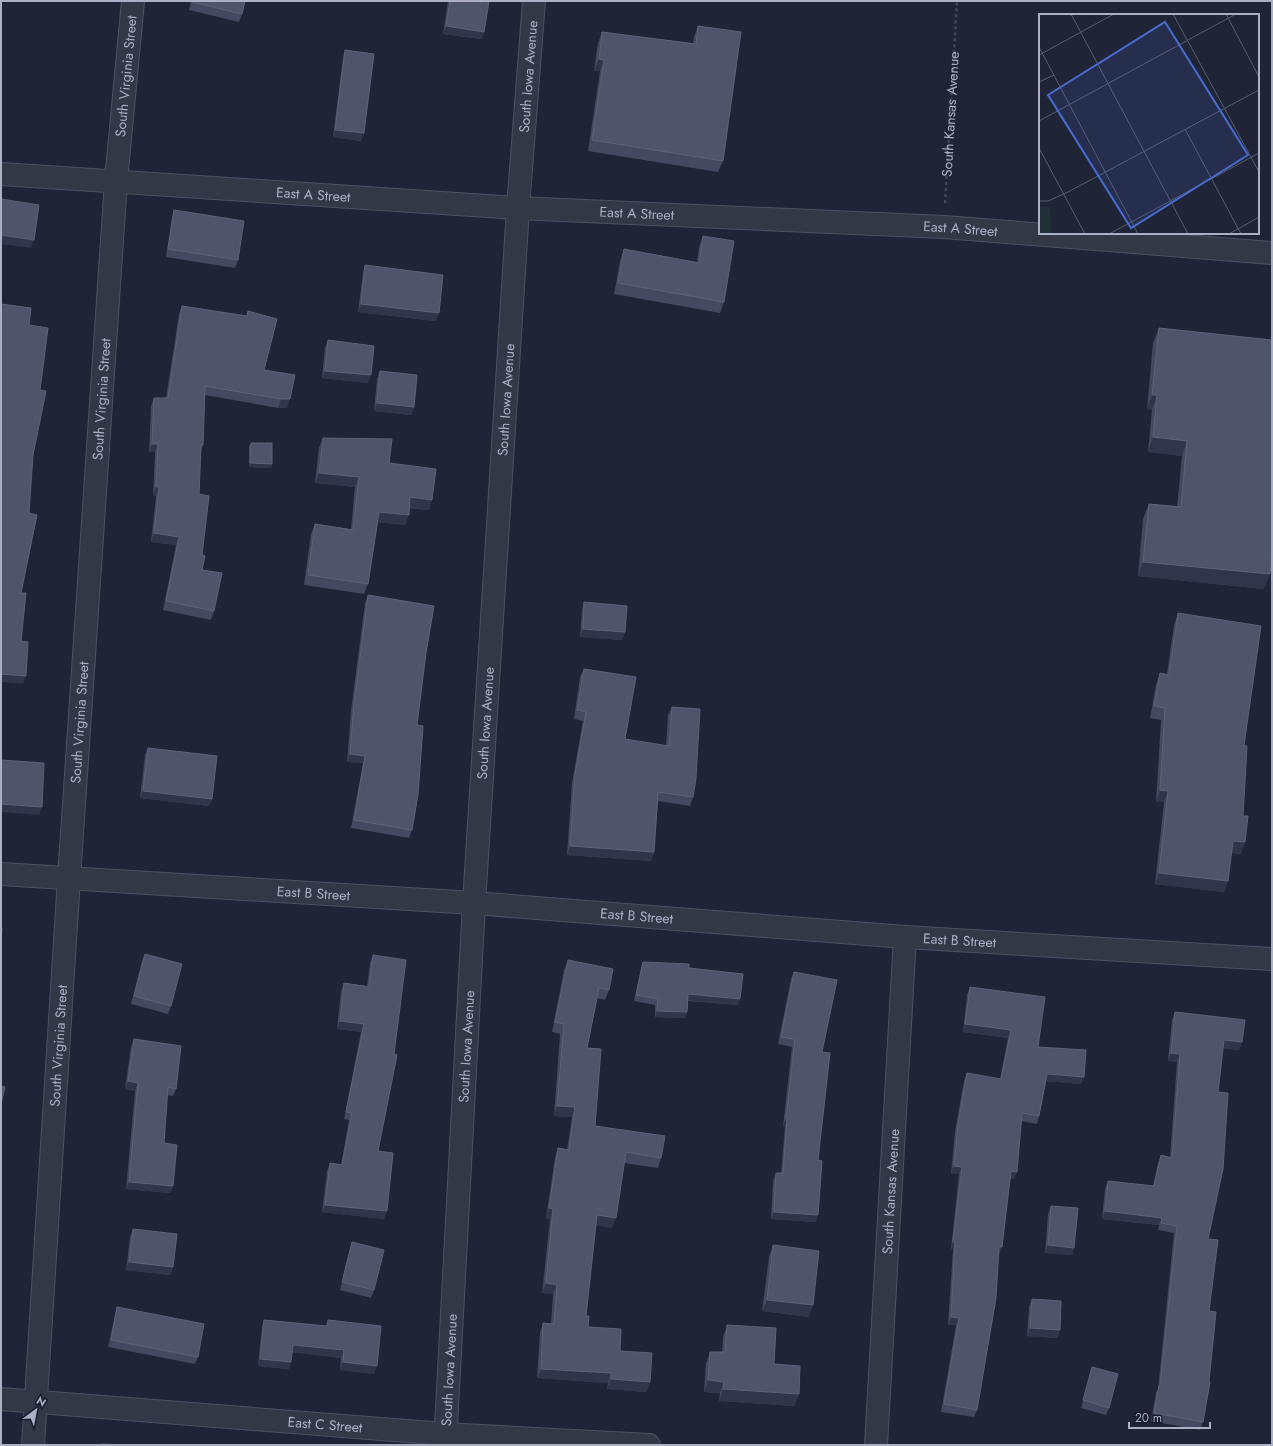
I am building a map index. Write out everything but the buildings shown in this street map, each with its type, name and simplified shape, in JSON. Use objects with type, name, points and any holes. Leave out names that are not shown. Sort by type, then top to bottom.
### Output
[{"type":"street","name":"South Virginia Street","points":[[33,1445],[116,180],[133,1]]},
{"type":"street","name":"South Iowa Avenue","points":[[445,1440],[474,903],[518,208],[534,1]]},
{"type":"street","name":"East A Street","points":[[1,174],[116,180],[518,208],[944,228],[1272,253]]},
{"type":"street","name":"East B Street","points":[[1,874],[474,903],[905,937],[1272,959]]},
{"type":"street","name":"South Kansas Avenue","points":[[876,1445],[905,937]]},
{"type":"street","name":"East C Street","points":[[1,1399],[36,1401],[445,1440],[649,1445]]},
{"type":"path","name":"South Kansas Avenue","points":[[944,228],[957,1]]}]
